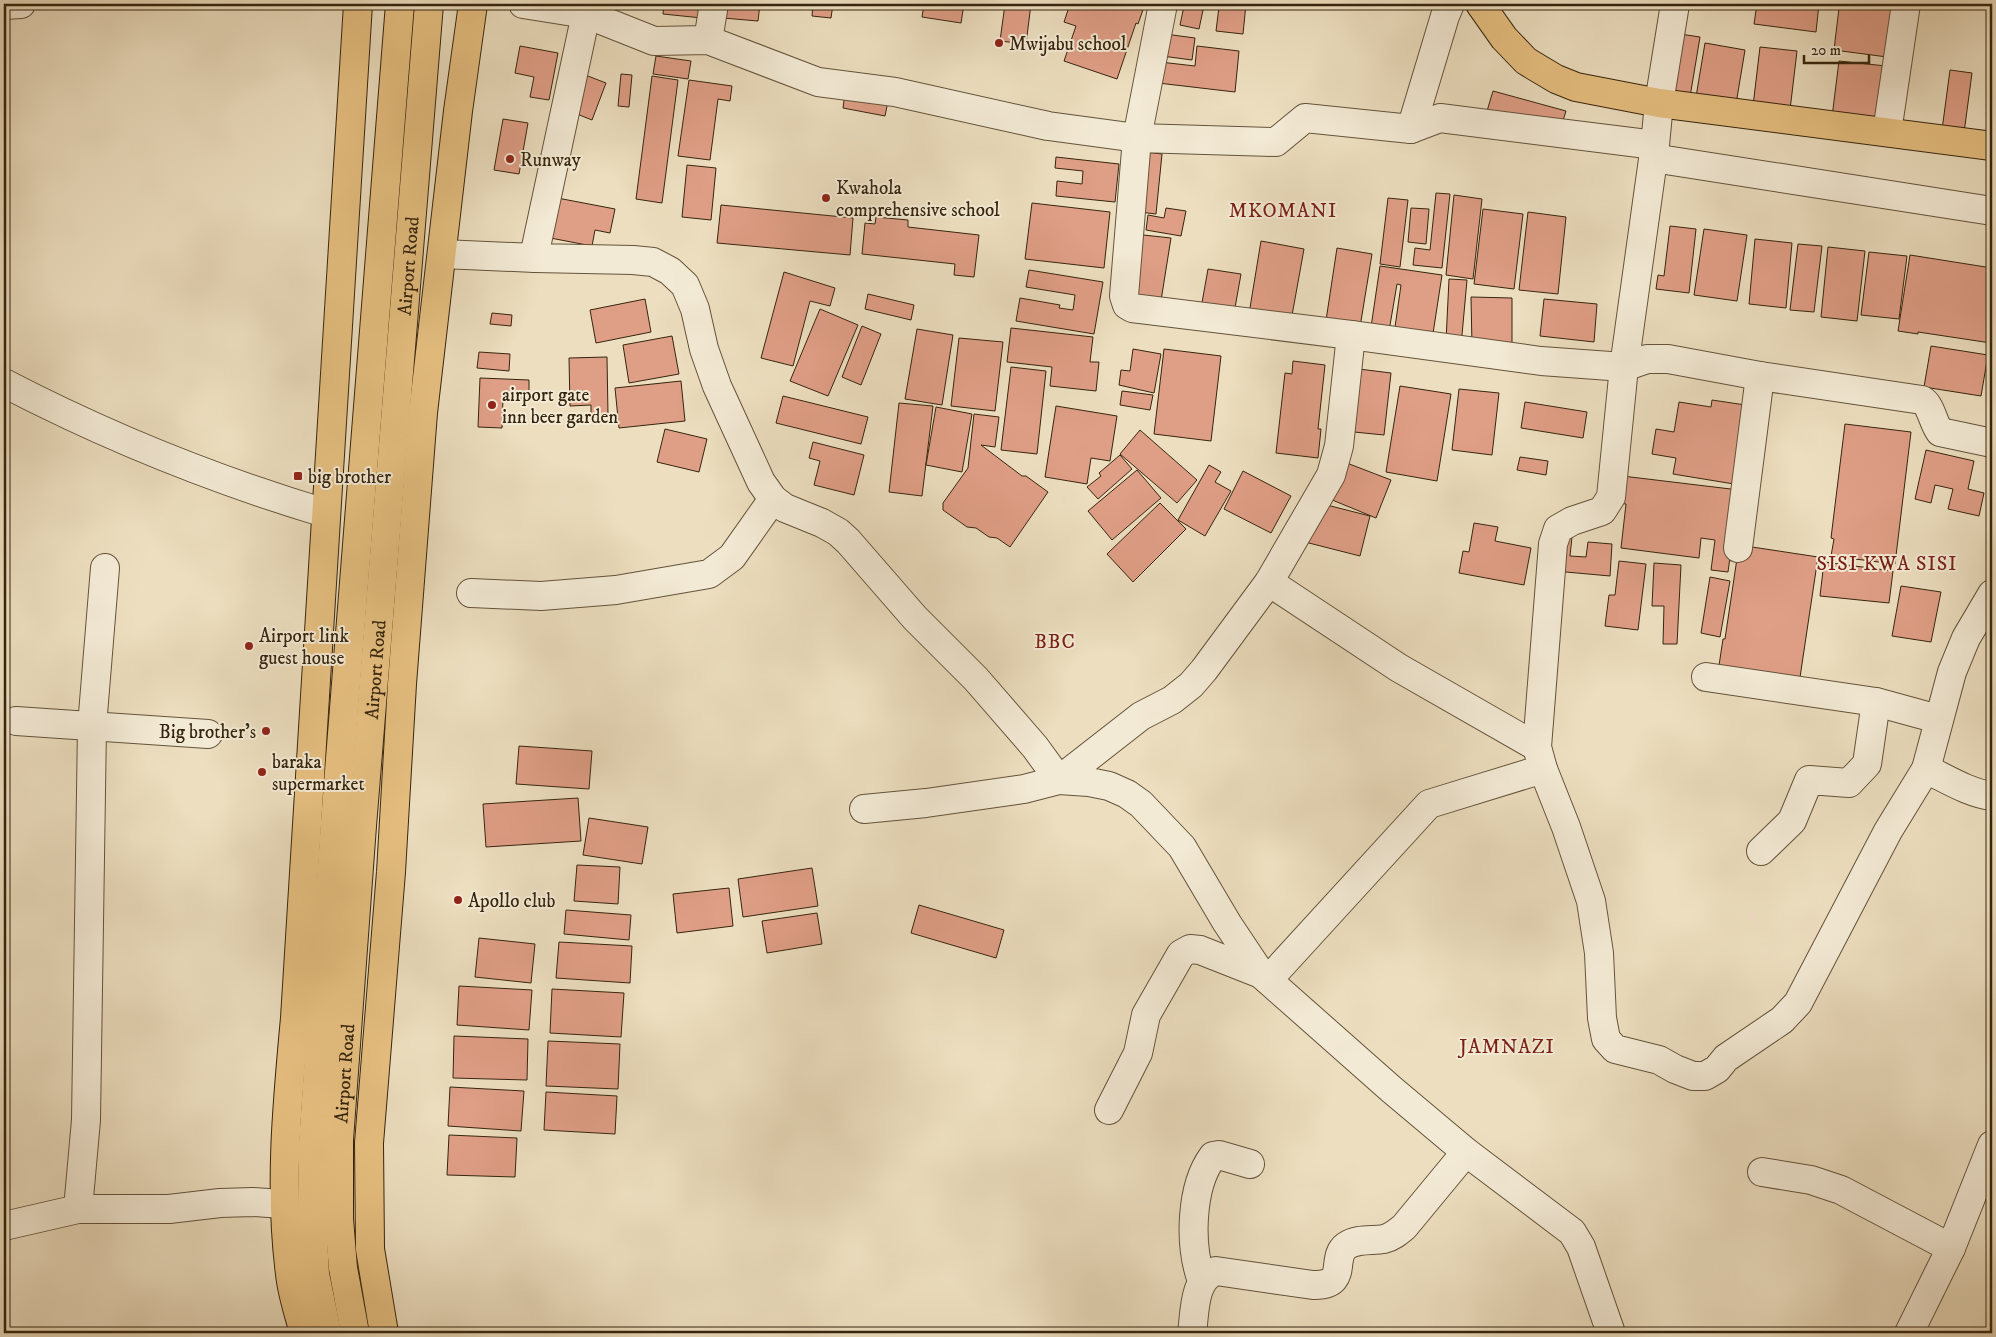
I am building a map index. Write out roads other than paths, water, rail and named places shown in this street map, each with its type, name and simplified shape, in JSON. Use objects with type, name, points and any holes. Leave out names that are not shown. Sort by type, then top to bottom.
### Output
[{"type":"main road","points":[[304,1333],[290,1276],[283,1204],[287,1108],[295,1018],[358,4]]},
{"type":"main road","name":"Airport Road","points":[[327,1333],[316,1274],[312,1220],[312,1143],[335,822],[400,4]]},
{"type":"main road","name":"Airport Road","points":[[355,1333],[343,1268],[339,1219],[339,1140],[362,826],[429,4]]},
{"type":"main road","points":[[384,1333],[370,1249],[369,1143],[391,872],[402,684],[423,413],[458,111],[473,4]]},
{"type":"main road","points":[[1480,4],[1510,45],[1526,61],[1549,75],[1576,87],[1659,103],[1992,146]]},
{"type":"street","points":[[4,5],[21,4]]},
{"type":"street","points":[[523,4],[586,14],[654,40],[708,40],[818,82],[895,92],[1048,126],[1137,138],[1276,142],[1305,118],[1411,129],[1440,118],[1654,151],[1992,211]]},
{"type":"street","points":[[708,40],[714,4]]},
{"type":"street","points":[[1163,4],[1137,138],[1124,296],[1127,306],[1541,361],[1624,367],[1647,359],[1668,359],[1760,376],[1922,400],[1928,403],[1933,421],[1940,432],[1992,443]]},
{"type":"street","points":[[1411,129],[1450,4]]},
{"type":"street","points":[[1675,4],[1659,103],[1624,367],[1611,497],[1602,512],[1572,521],[1558,528],[1553,544],[1540,758],[1591,901],[1599,953],[1602,1018],[1606,1039],[1615,1049],[1659,1060],[1676,1070],[1693,1076],[1704,1076],[1717,1069],[1732,1054],[1782,1020],[1798,1003],[1888,831],[1926,769],[1952,672],[1966,638],[1992,594]]},
{"type":"street","points":[[1887,132],[1906,4]]},
{"type":"street","points":[[535,258],[586,14]]},
{"type":"street","points":[[442,254],[633,260],[653,262],[670,270],[685,285],[695,309],[704,349],[723,402],[761,482],[773,499],[785,508],[838,532],[848,541],[916,618],[987,691],[1035,746],[1059,780]]},
{"type":"street","points":[[1059,780],[1141,716],[1172,700],[1191,685],[1269,582],[1331,475],[1339,446],[1351,335]]},
{"type":"street","points":[[1738,548],[1760,376]]},
{"type":"street","points":[[4,383],[117,437],[212,476],[325,513]]},
{"type":"street","points":[[471,593],[541,596],[616,590],[708,574],[732,557],[773,499]]},
{"type":"street","points":[[78,1209],[86,1120],[92,726],[105,568]]},
{"type":"street","points":[[1269,582],[1398,668],[1540,758]]},
{"type":"street","points":[[1706,677],[1876,702],[1938,719]]},
{"type":"street","points":[[1761,851],[1792,821],[1809,780],[1849,783],[1867,764],[1876,702]]},
{"type":"street","points":[[16,720],[208,734]]},
{"type":"street","points":[[1265,976],[1429,804],[1540,758]]},
{"type":"street","points":[[1926,769],[1958,785],[1983,795],[1992,796]]},
{"type":"street","points":[[864,809],[926,803],[1024,789],[1059,780],[1109,786],[1127,794],[1141,804],[1182,847],[1227,923],[1265,976],[1391,1089],[1466,1152],[1572,1232],[1582,1247],[1611,1333]]},
{"type":"street","points":[[1109,1110],[1138,1053],[1146,1015],[1181,954],[1190,949],[1200,950],[1265,976]]},
{"type":"street","points":[[1909,1333],[1951,1248],[1992,1145]]},
{"type":"street","points":[[1192,1333],[1198,1294],[1202,1281],[1206,1276],[1216,1272],[1313,1285],[1329,1283],[1334,1278],[1343,1249],[1347,1244],[1363,1240],[1384,1239],[1398,1233],[1466,1152]]},
{"type":"street","points":[[1202,1281],[1194,1251],[1193,1215],[1203,1173],[1212,1156],[1219,1155],[1250,1164]]},
{"type":"street","points":[[1762,1172],[1811,1180],[1841,1190],[1951,1248]]},
{"type":"street","points":[[4,1226],[78,1209],[169,1208],[211,1203],[244,1202],[283,1204]]},
{"type":"place","name":"Mwijabu school","points":[[999,43]]},
{"type":"place","name":"Runway","points":[[510,159]]},
{"type":"place","name":"Kwahola comprehensive school","points":[[826,198]]},
{"type":"place","name":"airport gate inn beer garden","points":[[492,405]]},
{"type":"place","name":"big brother","points":[[298,476]]},
{"type":"place","name":"Airport link guest house","points":[[249,646]]},
{"type":"place","name":"Big brother's","points":[[266,731]]},
{"type":"place","name":"baraka supermarket","points":[[262,772]]},
{"type":"place","name":"Apollo club","points":[[458,900]]},
{"type":"district","name":"MKOMANI","points":[[1283,210]]},
{"type":"district","name":"SISI KWA SISI","points":[[1887,563]]},
{"type":"district","name":"BBC","points":[[1055,641]]},
{"type":"district","name":"JAMNAZI","points":[[1507,1046]]}]
